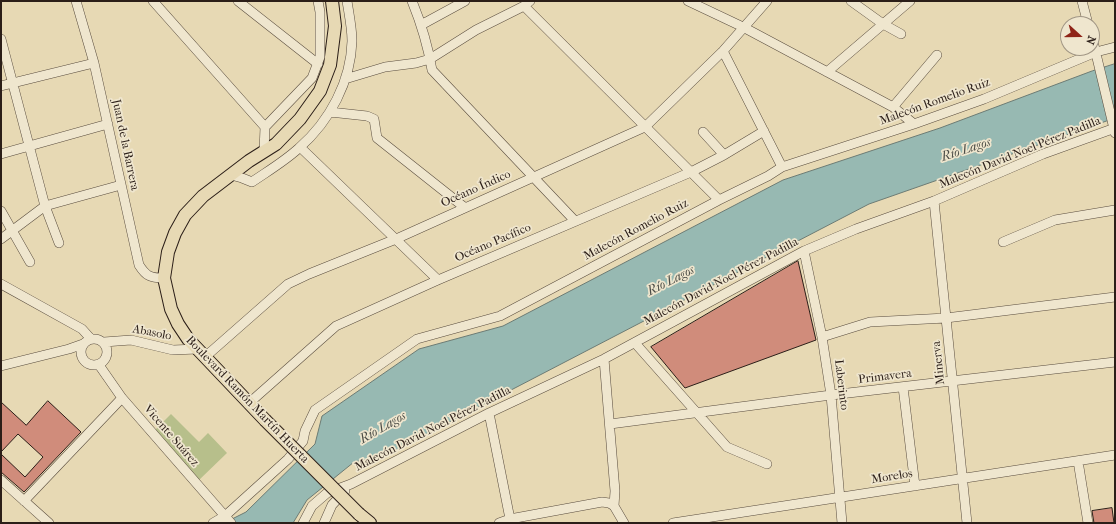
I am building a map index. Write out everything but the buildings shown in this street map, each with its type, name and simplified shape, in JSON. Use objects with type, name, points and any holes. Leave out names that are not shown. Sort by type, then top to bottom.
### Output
[{"type":"main road","name":"Boulevard Ramón Martín Huerta","points":[[333,2],[335,26],[330,65],[320,91],[300,119],[276,144],[249,161],[203,196],[185,215],[175,233],[168,252],[164,278],[171,309],[178,324],[188,339],[248,404],[359,514],[370,523]]},
{"type":"street","name":"Juan de la Barrera","points":[[76,1],[94,63],[140,265],[145,274],[154,278],[164,278]]},
{"type":"street","points":[[153,1],[265,127]]},
{"type":"street","points":[[238,1],[318,64]]},
{"type":"street","points":[[264,152],[265,127],[312,78],[318,64],[320,56],[320,12],[318,1]]},
{"type":"street","points":[[231,175],[252,182],[278,165],[300,147],[330,112],[345,79],[352,40],[347,1]]},
{"type":"street","points":[[412,1],[421,25],[432,70],[575,221]]},
{"type":"street","points":[[421,25],[465,1]]},
{"type":"street","points":[[688,1],[743,27],[893,107],[914,124]]},
{"type":"street","points":[[743,27],[767,1]]},
{"type":"street","points":[[851,1],[883,24],[901,34]]},
{"type":"street","points":[[827,72],[910,1]]},
{"type":"street","points":[[1082,1],[1086,16]]},
{"type":"street","points":[[345,79],[385,67],[416,63],[430,59],[476,30],[527,4],[645,127],[719,200]]},
{"type":"street","name":"Océano Índico","points":[[205,358],[288,284],[308,274],[396,239],[464,207],[533,178],[645,127],[723,51],[743,27]]},
{"type":"street","points":[[1,39],[45,206],[59,243]]},
{"type":"street","name":"Malecón Romelio Ruiz","points":[[212,523],[228,520],[288,459],[303,441],[305,431],[316,410],[417,339],[500,316],[719,200],[768,176],[782,167],[914,124],[984,99],[1098,57],[1115,47]]},
{"type":"street","points":[[723,51],[782,167]]},
{"type":"street","points":[[893,107],[937,56]]},
{"type":"street","points":[[1098,57],[1114,128]]},
{"type":"street","points":[[1,86],[94,63]]},
{"type":"street","points":[[330,112],[367,116],[374,119],[377,138],[464,207]]},
{"type":"street","points":[[1,154],[108,124]]},
{"type":"street","name":"Malecón David Noel Pérez Padilla","points":[[351,484],[489,413],[604,359],[804,251],[856,229],[934,201],[1043,154],[1114,128]]},
{"type":"street","name":"Océano Pacífico","points":[[248,404],[336,326],[438,280],[691,172],[724,155],[764,131]]},
{"type":"street","points":[[703,132],[724,155]]},
{"type":"street","points":[[300,147],[438,280]]},
{"type":"street","points":[[1,239],[11,230],[45,206],[121,185]]},
{"type":"street","name":"Minerva","points":[[934,201],[967,523]]},
{"type":"street","points":[[1003,242],[1055,220],[1115,210]]},
{"type":"street","points":[[1,211],[30,262]]},
{"type":"street","name":"Laberinto","points":[[804,251],[822,337],[831,395],[842,523]]},
{"type":"street","points":[[1,284],[82,329],[87,341]]},
{"type":"street","points":[[822,337],[870,322],[946,318],[1115,297]]},
{"type":"street","points":[[1,366],[68,349],[87,341],[100,340],[104,342],[107,355],[103,362],[99,365],[90,365],[83,360],[80,352],[87,341]]},
{"type":"street","name":"Abasolo","points":[[104,342],[131,340],[173,350],[197,348]]},
{"type":"street","points":[[635,343],[727,447],[767,464]]},
{"type":"street","points":[[604,359],[615,491],[614,506]]},
{"type":"street","name":"Primavera","points":[[610,424],[831,395],[1115,362]]},
{"type":"street","name":"Vicente Suárez","points":[[99,365],[122,398],[228,520]]},
{"type":"street","points":[[903,387],[915,486]]},
{"type":"street","points":[[24,501],[122,398]]},
{"type":"street","points":[[489,413],[510,519]]},
{"type":"street","name":"Morelos","points":[[673,523],[1115,456]]},
{"type":"street","points":[[1078,461],[1088,523]]},
{"type":"street","points":[[1,480],[49,523]]},
{"type":"street","points":[[303,523],[312,506],[327,493],[351,484]]},
{"type":"street","points":[[324,523],[332,505],[351,484]]},
{"type":"street","points":[[499,523],[510,519],[602,502],[609,503],[614,506],[624,523]]},
{"type":"green space","points":[[171,414],[199,442],[208,433],[227,453],[198,481],[154,431]]},
{"type":"water","name":"Río Lagos","points":[[1115,64],[1115,118],[869,204],[386,455],[354,462],[307,500],[293,523],[224,523],[246,512],[315,444],[322,416],[419,349],[503,326],[783,180],[940,128],[1092,71]]}]
